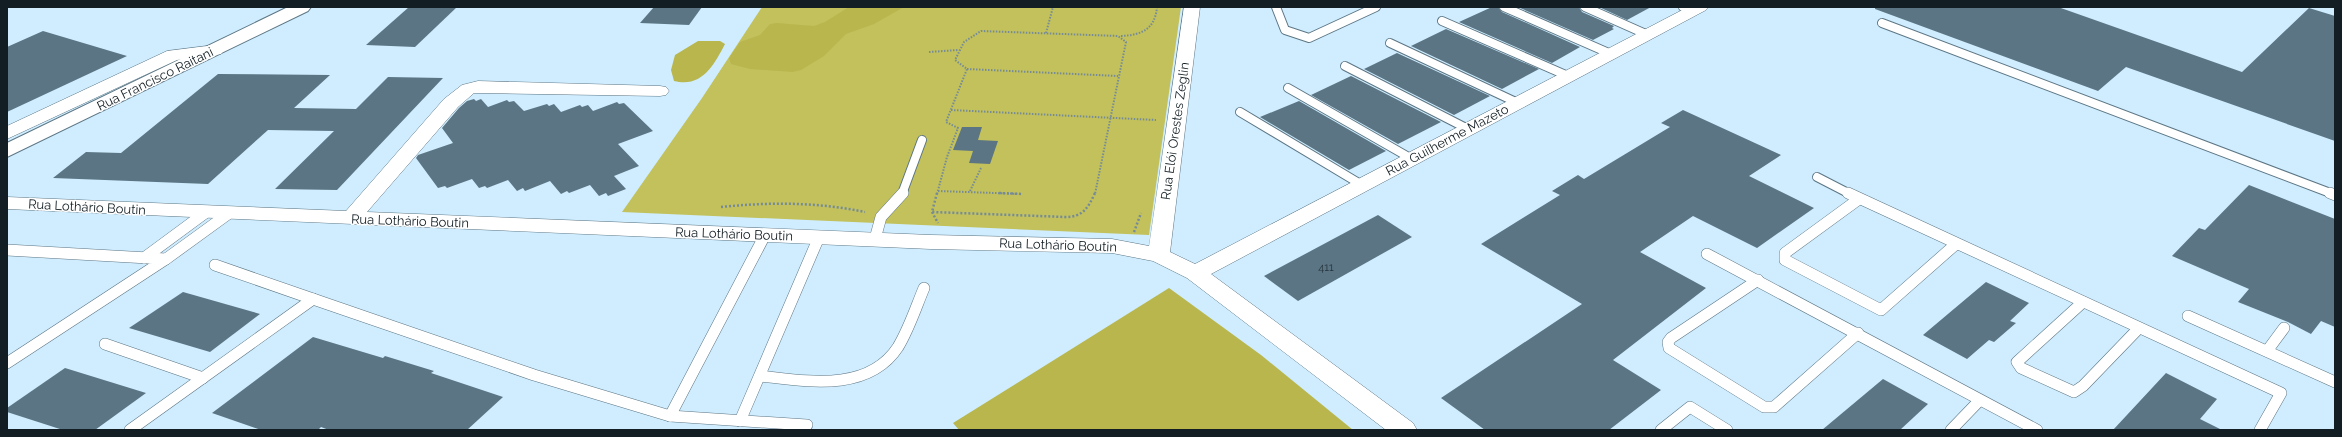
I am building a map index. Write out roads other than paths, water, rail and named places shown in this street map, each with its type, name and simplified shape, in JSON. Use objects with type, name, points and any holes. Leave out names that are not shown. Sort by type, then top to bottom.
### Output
[{"type":"main road","name":"Rua Francisco Raitani","points":[[7,151],[302,7]]},
{"type":"street","name":"Rua Elói Orestes Zeglin","points":[[1159,255],[1192,7]]},
{"type":"street","name":"Rua Guilherme Mazeto","points":[[1195,273],[1611,54],[1692,8]]},
{"type":"street","points":[[7,133],[173,54],[215,50]]},
{"type":"street","points":[[350,219],[454,100],[468,89],[478,86],[660,91]]},
{"type":"street","name":"Rua Lothário Boutin","points":[[7,203],[350,219],[875,239],[1076,244],[1119,247],[1159,255],[1195,273],[1404,430]]},
{"type":"lane","points":[[1276,7],[1284,30],[1309,38],[1376,7]]},
{"type":"lane","points":[[1504,7],[1611,54]]},
{"type":"lane","points":[[1585,7],[1648,34]]},
{"type":"lane","points":[[1442,21],[1568,76]]},
{"type":"lane","points":[[1882,23],[2335,195]]},
{"type":"lane","points":[[1390,43],[1518,103]]},
{"type":"lane","points":[[1345,66],[1468,129]]},
{"type":"lane","points":[[1288,88],[1412,159]]},
{"type":"lane","points":[[1240,112],[1362,185]]},
{"type":"lane","points":[[875,239],[881,217],[901,197],[908,182],[922,140]]},
{"type":"lane","points":[[1816,177],[1859,199],[2281,393],[2260,430]]},
{"type":"lane","points":[[1859,199],[1785,253],[1785,260],[1874,308],[1881,310],[1956,244]]},
{"type":"lane","points":[[144,258],[205,212]]},
{"type":"lane","points":[[7,363],[166,260],[228,214]]},
{"type":"lane","points":[[670,416],[765,235]]},
{"type":"lane","points":[[740,421],[819,237]]},
{"type":"lane","points":[[7,250],[166,260]]},
{"type":"lane","points":[[1707,254],[1858,333],[1979,401],[2037,430]]},
{"type":"lane","points":[[215,265],[534,375],[670,416],[808,425]]},
{"type":"lane","points":[[1758,280],[1672,338],[1668,342],[1669,348],[1764,407],[1774,407],[1858,333]]},
{"type":"lane","points":[[760,376],[836,382],[859,379],[885,363],[897,347],[924,288]]},
{"type":"lane","points":[[130,430],[313,299]]},
{"type":"lane","points":[[2083,302],[2017,362],[2021,368],[2074,392],[2083,386],[2139,328]]},
{"type":"lane","points":[[2188,316],[2335,382]]},
{"type":"lane","points":[[2267,351],[2284,328]]},
{"type":"lane","points":[[105,344],[203,378]]},
{"type":"lane","points":[[1951,430],[1979,401]]},
{"type":"lane","points":[[1661,430],[1690,407],[1727,430]]}]
